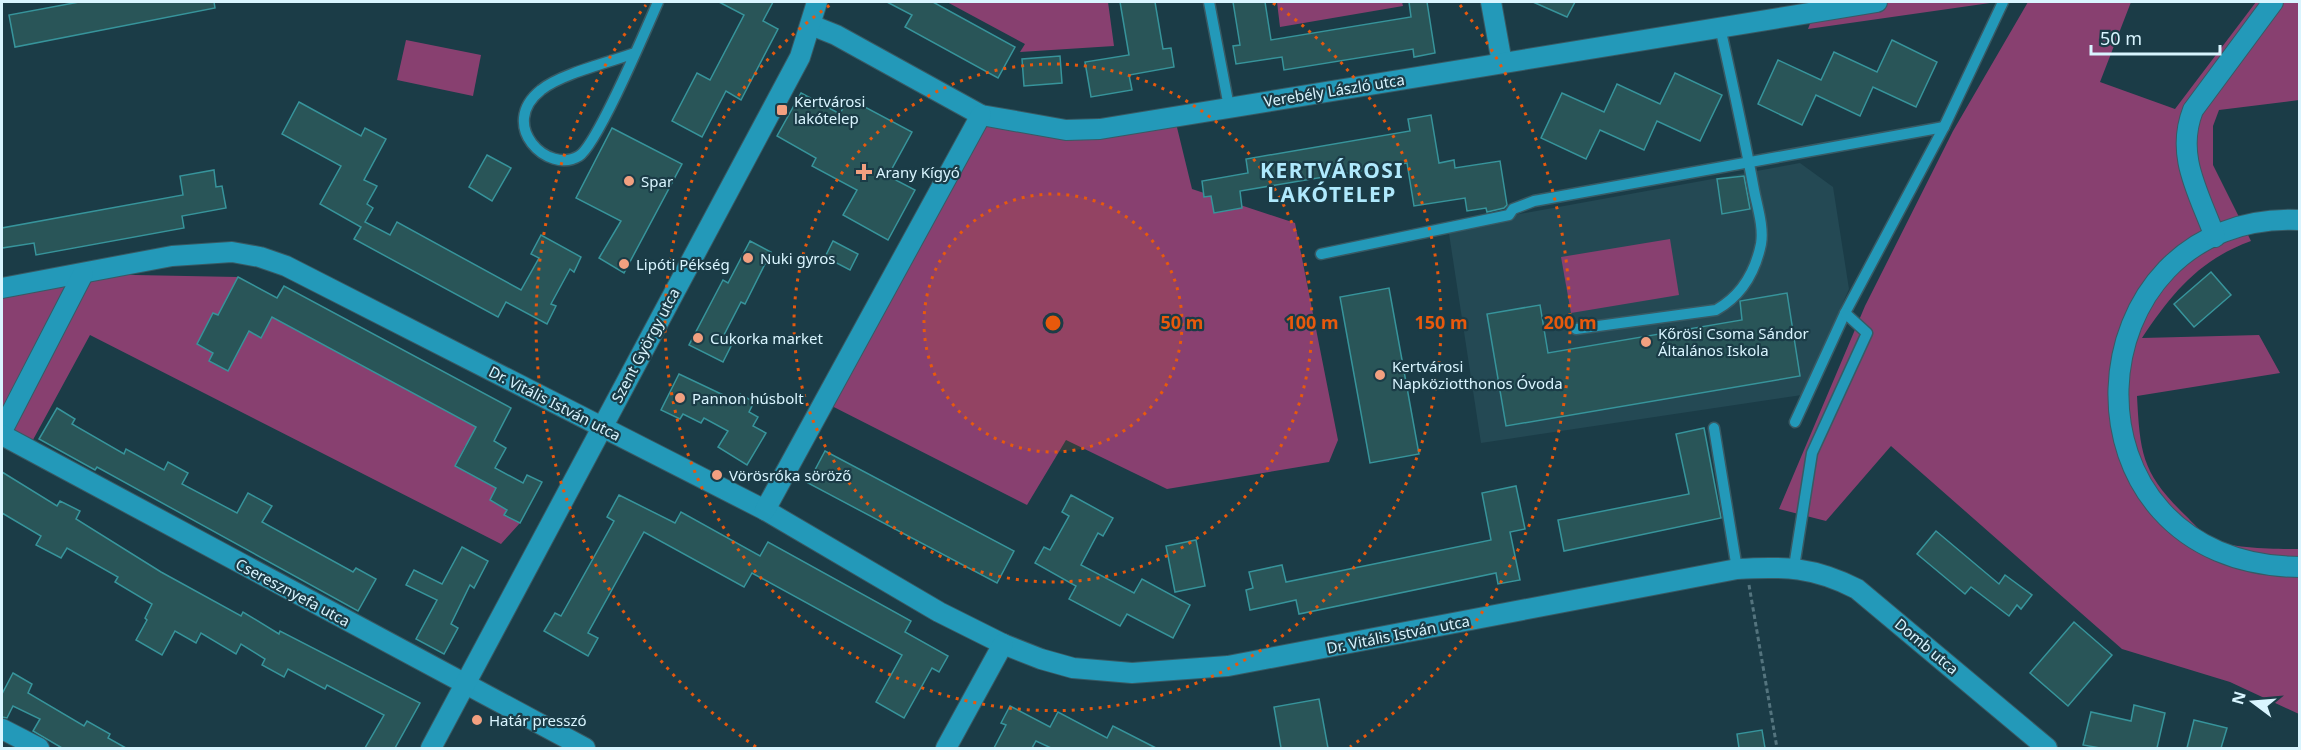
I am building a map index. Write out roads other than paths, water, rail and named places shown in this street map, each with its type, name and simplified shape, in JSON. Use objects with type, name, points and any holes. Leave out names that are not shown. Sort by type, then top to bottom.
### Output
[{"type":"street","name":"Szent György utca","points":[[431,748],[463,684],[800,57],[817,2]]},
{"type":"street","points":[[1491,2],[1502,63]]},
{"type":"street","name":"Verebély László utca","points":[[811,25],[836,35],[981,115],[1066,130],[1100,129],[1877,2]]},
{"type":"street","points":[[2215,237],[2187,164],[2185,146],[2187,126],[2193,110],[2273,2]]},
{"type":"street","points":[[765,510],[981,115]]},
{"type":"street","points":[[2300,220],[2258,222],[2215,237],[2178,261],[2163,275],[2149,293],[2129,330],[2122,350],[2117,394],[2124,444],[2134,471],[2148,493],[2177,526],[2196,540],[2246,562],[2273,567],[2300,567]]},
{"type":"street","name":"Dr. Vitális István utca","points":[[2,288],[172,256],[232,252],[260,257],[286,266],[765,510],[939,612],[1003,644],[1041,659],[1101,672],[1132,673],[1227,666],[1742,569],[1794,567]]},
{"type":"street","points":[[2,433],[83,274]]},
{"type":"street","name":"Cseresznyefa utca","points":[[2,433],[585,748]]},
{"type":"street","name":"Domb utca","points":[[1794,567],[1830,576],[1857,589],[2047,748]]},
{"type":"street","points":[[946,748],[1003,644]]},
{"type":"street","points":[[2,729],[39,748]]},
{"type":"lane","points":[[635,53],[558,81],[541,90],[529,104],[523,124],[526,139],[541,153],[563,159],[579,157],[591,145],[635,53],[658,2]]},
{"type":"lane","points":[[1209,2],[1229,108]]},
{"type":"lane","points":[[1795,422],[1845,313],[1944,128],[2003,2]]},
{"type":"lane","points":[[1576,329],[1716,310],[1733,301],[1746,285],[1762,234],[1720,27]]},
{"type":"lane","points":[[1321,254],[1509,215],[1513,209],[1534,201],[1944,128]]},
{"type":"lane","points":[[1794,567],[1812,453],[1867,333],[1845,313]]},
{"type":"lane","points":[[1714,428],[1742,569]]},
{"type":"place","name":"Kertvárosi lakótelep","points":[[782,110]]},
{"type":"place","name":"Arany Kígyó","points":[[864,172]]},
{"type":"place","name":"Spar","points":[[629,181]]},
{"type":"place","name":"Nuki gyros","points":[[748,258]]},
{"type":"place","name":"Lipóti Pékség","points":[[624,264]]},
{"type":"place","name":"Cukorka market","points":[[698,338]]},
{"type":"place","name":"Kőrösi Csoma Sándor Általános Iskola","points":[[1646,342]]},
{"type":"place","name":"Kertvárosi Napköziotthonos Óvoda","points":[[1380,375]]},
{"type":"place","name":"Pannon húsbolt","points":[[680,398]]},
{"type":"place","name":"Vörösróka söröző","points":[[717,475]]},
{"type":"place","name":"Határ presszó","points":[[477,720]]},
{"type":"district","name":"KERTVÁROSI LAKÓTELEP","points":[[1332,182]]}]
